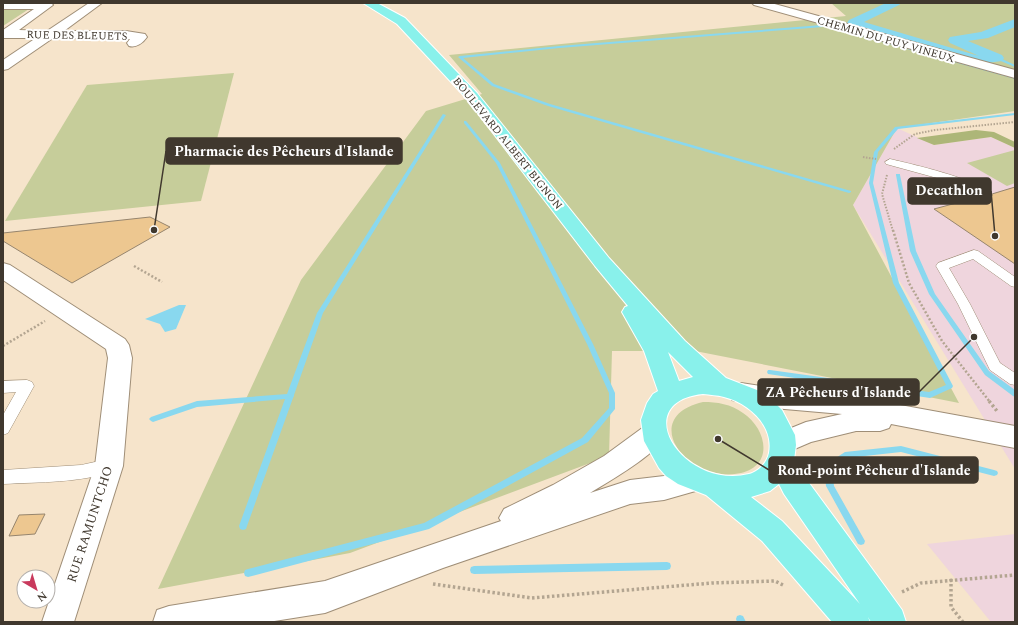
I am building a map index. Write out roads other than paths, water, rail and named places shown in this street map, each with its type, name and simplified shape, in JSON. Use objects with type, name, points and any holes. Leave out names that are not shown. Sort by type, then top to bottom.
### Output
[{"type":"main road","name":"BOULEVARD ALBERT BIGNON","points":[[369,3],[401,21],[472,96],[602,262],[677,347],[730,389]]},
{"type":"main road","name":"BOULEVARD ALBERT BIGNON","points":[[602,262],[656,351],[671,394]]},
{"type":"main road","points":[[854,622],[772,531],[706,484],[676,468],[662,452],[654,434],[653,420],[657,408],[671,394],[689,386],[703,385],[730,389],[757,402],[770,414],[779,428],[782,452],[794,485],[884,612]]},
{"type":"main road","points":[[706,484],[738,488],[757,484],[772,474],[782,452]]},
{"type":"street","points":[[3,66],[48,34],[62,28],[96,3]]},
{"type":"street","name":"CHEMIN DU PUY VINEUX","points":[[758,3],[1015,74]]},
{"type":"street","points":[[3,6],[47,6],[5,34]]},
{"type":"street","name":"RUE DES BLEUETS","points":[[5,34],[126,35],[141,37],[134,44]]},
{"type":"street","name":"RUE RAMUNTCHO","points":[[3,270],[117,345],[120,358],[109,466],[58,622]]},
{"type":"street","points":[[730,389],[773,398],[840,404],[936,421],[1015,438]]},
{"type":"street","points":[[782,452],[806,433],[856,421],[936,421]]},
{"type":"street","points":[[443,554],[563,494],[614,464],[654,434]]},
{"type":"street","points":[[169,622],[325,597],[443,554],[630,492],[706,484]]},
{"type":"lane","points":[[890,162],[929,172],[971,186],[986,195]]},
{"type":"lane","points":[[1015,283],[974,254],[942,266],[964,304],[995,366],[1015,380]]},
{"type":"lane","points":[[3,387],[26,386],[3,429]]},
{"type":"lane","points":[[3,476],[81,472],[109,466]]},
{"type":"water","points":[[179,305],[186,305],[176,329],[165,332],[160,324],[145,319]]},
{"type":"waterway","points":[[895,3],[853,23],[979,60],[997,58],[954,40],[984,35],[1015,23]]},
{"type":"waterway","points":[[822,26],[559,47],[460,57],[493,85],[549,105],[849,192]]},
{"type":"waterway","points":[[861,35],[1015,78]]},
{"type":"waterway","points":[[997,58],[1015,66]]},
{"type":"waterway","points":[[770,372],[930,395],[950,386],[896,283],[871,183],[876,152],[897,128],[1015,114]]},
{"type":"waterway","points":[[290,396],[320,313],[444,115]]},
{"type":"waterway","points":[[248,573],[426,526],[585,440],[612,409],[612,393],[590,344],[498,163],[465,122]]},
{"type":"waterway","points":[[898,175],[913,251],[932,294],[987,373],[1015,394]]},
{"type":"waterway","points":[[153,419],[197,404],[290,396]]},
{"type":"waterway","points":[[243,526],[290,396]]},
{"type":"waterway","points":[[861,541],[830,486],[828,467],[845,455],[901,449],[994,473]]},
{"type":"waterway","points":[[474,570],[667,566]]},
{"type":"place","name":"Pharmacie des Pêcheurs d'Islande","points":[[154,230]]},
{"type":"place","name":"Decathlon","points":[[995,236]]},
{"type":"place","name":"ZA Pêcheurs d'Islande","points":[[974,337]]},
{"type":"place","name":"Rond-point Pêcheur d'Islande","points":[[718,439]]}]
